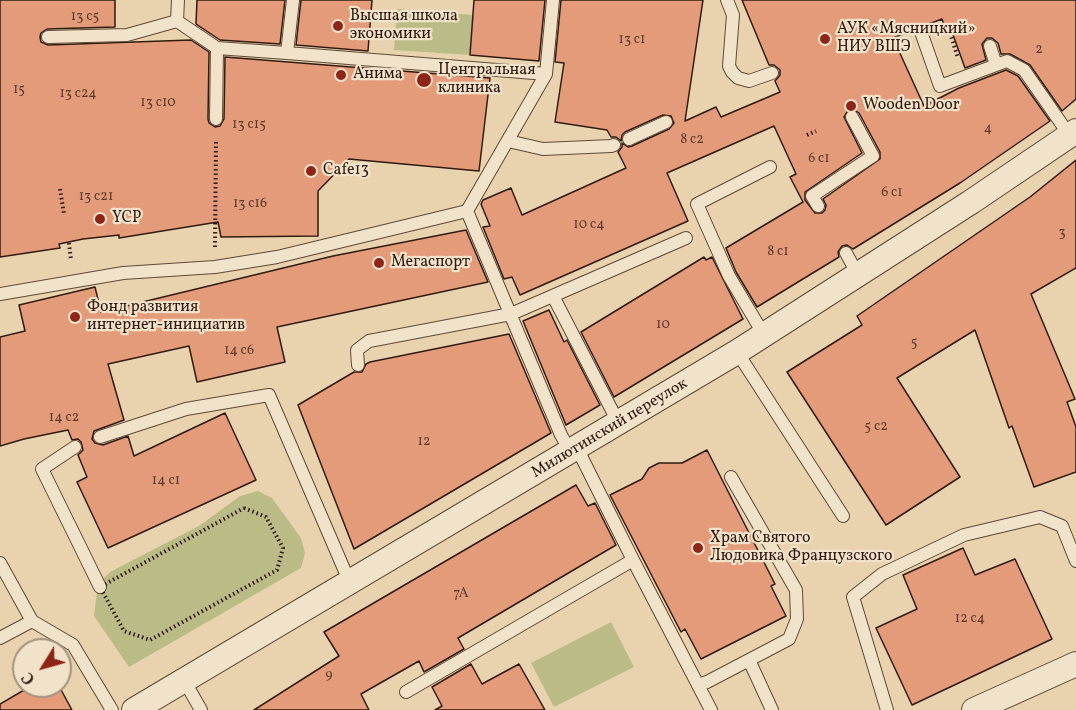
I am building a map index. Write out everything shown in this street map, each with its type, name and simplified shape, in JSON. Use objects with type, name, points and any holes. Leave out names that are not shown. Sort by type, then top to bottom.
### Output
[{"type":"street","name":"Милютинский переулок","points":[[134,710],[161,703],[184,680],[737,352],[1073,133]]},
{"type":"street","points":[[974,710],[1076,664]]},
{"type":"lane","points":[[177,21],[178,0]]},
{"type":"lane","points":[[287,53],[293,0]]},
{"type":"lane","points":[[0,294],[123,273],[215,267],[277,257],[467,211],[546,74],[553,0]]},
{"type":"lane","points":[[727,0],[733,15],[729,66],[732,72],[738,78],[749,81],[772,73]]},
{"type":"lane","points":[[48,37],[127,36],[177,21]]},
{"type":"lane","points":[[177,21],[217,48],[546,74]]},
{"type":"lane","points":[[921,32],[940,86],[1007,61],[1024,70],[1073,133]]},
{"type":"lane","points":[[990,46],[996,65]]},
{"type":"lane","points":[[216,119],[217,48]]},
{"type":"lane","points":[[818,206],[812,196],[873,156],[852,117]]},
{"type":"lane","points":[[629,139],[666,122]]},
{"type":"lane","points":[[508,141],[543,149],[614,145]]},
{"type":"lane","points":[[764,335],[729,276],[697,204],[770,167]]},
{"type":"lane","points":[[467,211],[561,435],[574,450],[711,710]]},
{"type":"lane","points":[[358,364],[357,350],[369,341],[511,314],[686,238]]},
{"type":"lane","points":[[846,253],[858,275]]},
{"type":"lane","points":[[553,296],[619,423]]},
{"type":"lane","points":[[737,352],[843,516]]},
{"type":"lane","points":[[100,437],[186,409],[269,394],[350,583]]},
{"type":"lane","points":[[75,447],[42,469],[100,587]]},
{"type":"lane","points":[[698,685],[789,639],[797,619],[796,590],[731,477]]},
{"type":"lane","points":[[887,710],[853,597],[882,574],[964,536],[1040,517],[1062,526],[1076,561]]},
{"type":"lane","points":[[405,692],[633,560]]},
{"type":"lane","points":[[0,563],[32,621],[74,645],[112,710]]},
{"type":"lane","points":[[0,638],[32,621]]},
{"type":"lane","points":[[749,660],[771,710]]},
{"type":"lane","points":[[184,680],[201,710]]},
{"type":"path","points":[[950,33],[955,50]]},
{"type":"path","points":[[215,267],[216,119]]},
{"type":"path","points":[[807,135],[816,131]]},
{"type":"path","points":[[60,189],[63,214]]},
{"type":"path","points":[[244,508],[266,517],[283,548],[277,570],[150,640],[124,631],[100,587],[244,508]]},
{"type":"green space","points":[[397,9],[473,15],[470,55],[394,50]]},
{"type":"green space","points":[[258,491],[272,498],[301,538],[305,553],[301,568],[129,667],[94,616],[98,584],[110,572],[199,526],[240,496]]},
{"type":"green space","points":[[611,622],[634,667],[554,707],[531,663]]},
{"type":"building","points":[[0,0],[115,0],[115,27],[47,29],[41,33],[40,37],[41,42],[48,45],[191,40],[209,52],[208,119],[209,123],[215,127],[220,126],[224,119],[225,57],[490,78],[479,171],[349,159],[318,191],[318,236],[221,237],[218,222],[119,238],[119,235],[83,239],[59,244],[60,248],[0,257]]},
{"type":"building","points":[[197,0],[285,0],[280,44],[220,40],[196,24]]},
{"type":"building","points":[[301,0],[372,0],[368,51],[296,45]]},
{"type":"building","points":[[474,0],[545,0],[539,61],[470,55]]},
{"type":"building","points":[[561,0],[703,0],[685,121],[716,107],[721,117],[780,92],[775,81],[780,75],[780,70],[774,65],[769,65],[742,0],[1076,0],[1076,99],[1062,111],[1030,65],[1010,54],[1001,54],[998,43],[992,38],[987,38],[982,44],[986,60],[965,68],[952,32],[947,34],[942,19],[926,25],[919,24],[913,30],[893,38],[924,106],[959,88],[1006,70],[1018,76],[1050,121],[960,183],[853,249],[847,245],[842,246],[838,252],[839,257],[757,307],[736,272],[726,248],[803,202],[790,177],[796,174],[774,126],[667,173],[688,221],[520,295],[512,277],[504,279],[483,227],[490,226],[481,204],[483,200],[511,188],[522,215],[626,168],[618,152],[622,143],[628,147],[632,146],[669,129],[674,123],[671,116],[663,115],[625,132],[621,141],[616,137],[611,137],[607,130],[555,122],[564,63],[555,62]],"holes":[[[853,109],[859,113],[880,152],[880,159],[823,199],[826,205],[825,210],[822,213],[815,213],[805,200],[805,192],[862,153],[844,117],[848,110]]]},
{"type":"building","points":[[1076,160],[1076,268],[1031,294],[1075,399],[1067,402],[1076,427],[1076,472],[1034,487],[1012,426],[1009,428],[975,330],[897,378],[960,477],[886,525],[787,372],[862,325],[857,316],[1030,197]]},
{"type":"building","points":[[466,230],[488,282],[277,327],[285,362],[197,382],[189,346],[108,364],[124,420],[94,431],[92,439],[95,443],[103,445],[128,436],[134,456],[225,413],[256,480],[108,548],[77,482],[87,477],[78,455],[83,450],[78,439],[72,440],[68,430],[0,446],[0,337],[25,331],[19,305],[95,287],[101,312],[333,256]]},
{"type":"building","points":[[704,257],[706,260],[712,257],[743,319],[614,397],[581,332]]},
{"type":"building","points":[[549,310],[564,342],[567,340],[600,405],[566,425],[523,321]]},
{"type":"building","points":[[509,334],[551,433],[354,549],[298,405],[354,372],[362,372],[366,364],[370,362]]},
{"type":"building","name":"Храм Святого Людовика Французского","points":[[707,450],[775,584],[771,586],[786,616],[701,659],[685,629],[681,632],[610,495],[642,479],[649,468],[659,463],[682,463]]},
{"type":"building","points":[[576,485],[588,506],[595,503],[616,545],[458,638],[464,649],[424,672],[419,661],[361,694],[369,710],[254,710],[339,656],[324,632]]},
{"type":"building","points":[[963,548],[975,575],[1015,559],[1052,639],[912,705],[876,628],[917,609],[903,575]]},
{"type":"building","points":[[471,664],[482,684],[519,664],[545,710],[435,710],[442,706],[432,687]]},
{"type":"building","points":[[12,697],[66,698],[72,710],[0,710],[0,704]]},
{"type":"place","name":"Высшая школа экономики","points":[[338,26]]},
{"type":"place","name":"АУК «Мясницкий» НИУ ВШЭ","points":[[825,39]]},
{"type":"place","name":"Анима","points":[[341,75]]},
{"type":"place","name":"Центральная клиника","points":[[424,80]]},
{"type":"place","name":"Wooden Door","points":[[851,106]]},
{"type":"place","name":"Cafe13","points":[[311,171]]},
{"type":"place","name":"YCP","points":[[100,219]]},
{"type":"place","name":"Мегаспорт","points":[[379,263]]},
{"type":"place","name":"Фонд развития интернет-инициатив","points":[[75,317]]},
{"type":"place","name":"Храм Святого Людовика Французского","points":[[698,548]]}]
